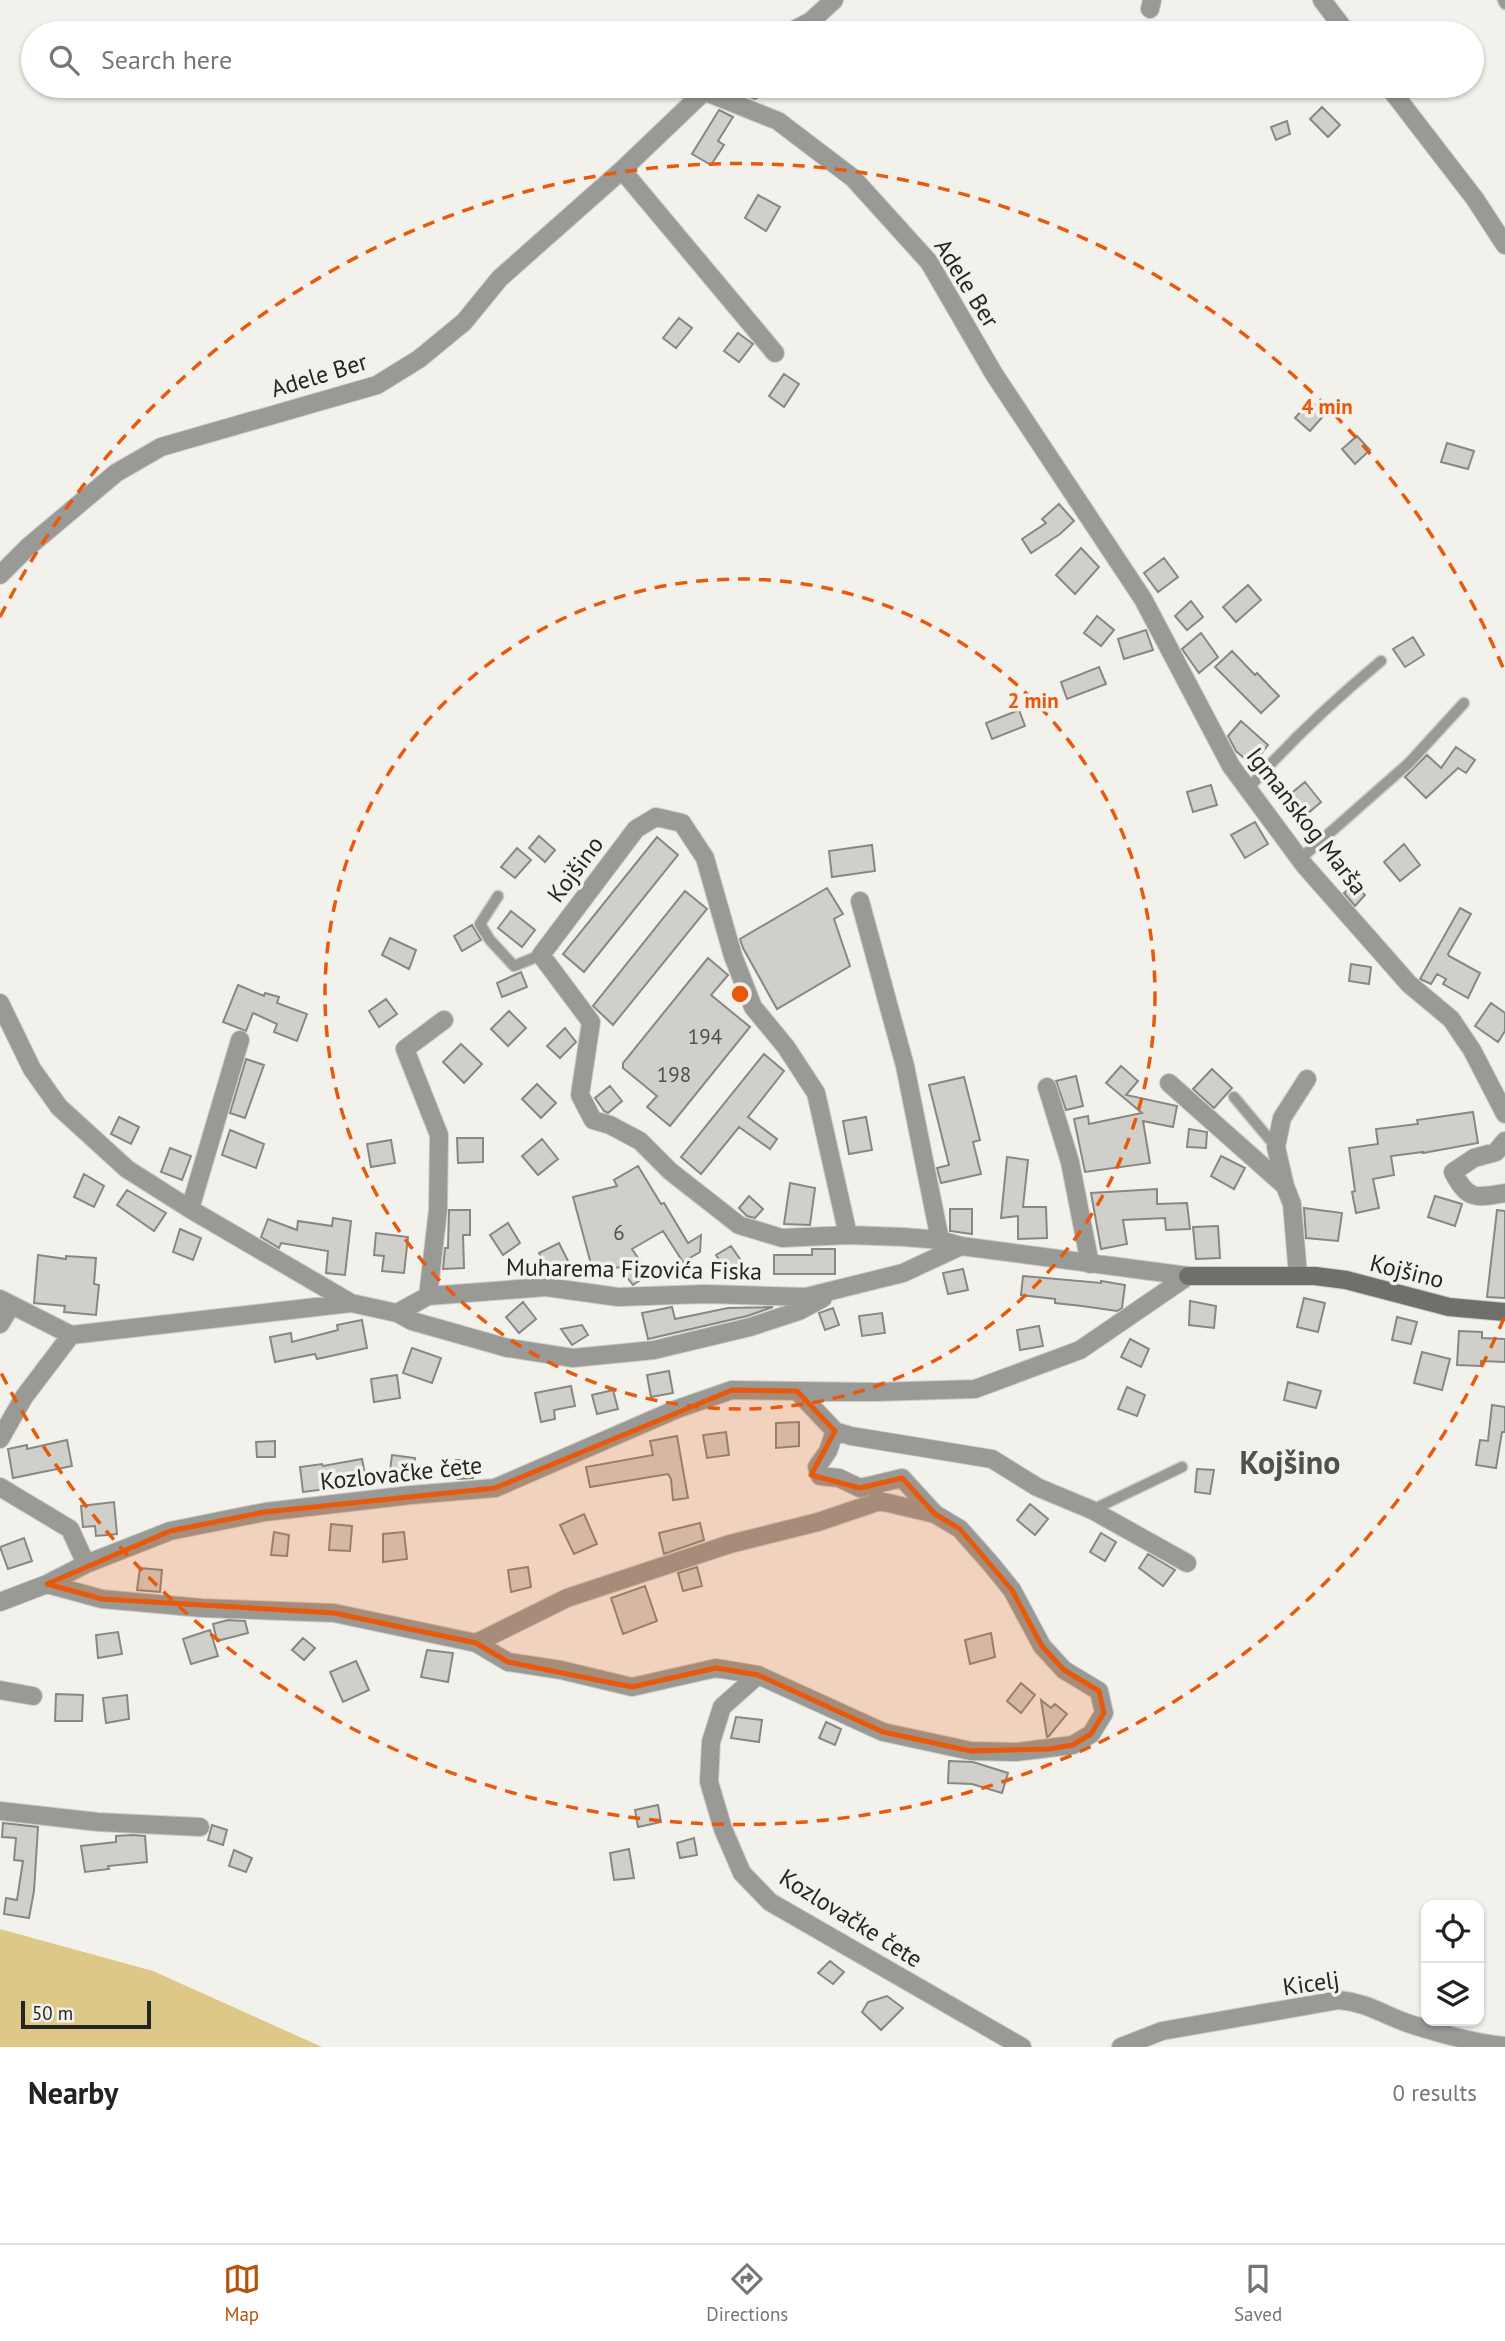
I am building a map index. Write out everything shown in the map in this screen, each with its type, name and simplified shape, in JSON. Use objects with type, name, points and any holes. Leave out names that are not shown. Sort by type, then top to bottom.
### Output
[{"type":"street","points":[[809,21],[834,0]]},
{"type":"street","points":[[1322,0],[1338,21]]},
{"type":"street","name":"Adele Ber","points":[[0,575],[28,547],[116,473],[161,447],[377,385],[419,359],[464,322],[500,278],[622,170],[696,98]]},
{"type":"street","name":"Adele Ber","points":[[728,98],[778,121],[853,178],[929,262],[994,374],[1100,534]]},
{"type":"street","points":[[1397,98],[1475,199],[1505,245]]},
{"type":"street","points":[[622,170],[775,353]]},
{"type":"street","name":"Igmanskog Marša","points":[[1100,534],[1143,599],[1231,766],[1300,859],[1409,984],[1451,1019],[1472,1050],[1505,1114]]},
{"type":"street","name":"Kojšino","points":[[848,1235],[816,1093],[786,1047],[753,1007],[733,956],[705,858],[682,823],[656,817],[636,829],[541,955],[591,1021],[580,1095],[593,1120],[610,1125],[640,1141],[670,1171],[739,1225],[782,1238],[848,1235],[940,1240],[961,1246],[1188,1276],[1298,1275],[1346,1280],[1449,1307],[1505,1312]]},
{"type":"street","points":[[860,901],[905,1066],[940,1240]]},
{"type":"street","points":[[0,1003],[32,1069],[59,1107],[127,1169],[351,1303]]},
{"type":"street","points":[[428,1296],[438,1210],[439,1135],[405,1049],[444,1020]]},
{"type":"street","points":[[190,1209],[240,1040]]},
{"type":"street","points":[[1298,1275],[1292,1204],[1276,1147],[1282,1118],[1307,1079]]},
{"type":"street","points":[[1169,1083],[1285,1186]]},
{"type":"street","points":[[1047,1087],[1070,1162],[1090,1264]]},
{"type":"street","points":[[1505,1141],[1496,1152],[1474,1158],[1453,1172],[1461,1188],[1476,1197],[1505,1194]]},
{"type":"street","name":"Muharema Fizovića Fiska","points":[[397,1313],[428,1296],[546,1287],[618,1297],[705,1294],[806,1297],[903,1273],[961,1246]]},
{"type":"street","name":"Kozlovačke čete","points":[[0,1601],[47,1584],[86,1564],[170,1531],[265,1512],[495,1488],[677,1409],[732,1390],[875,1392],[975,1389],[1080,1350],[1188,1276]]},
{"type":"street","name":"Muharema Fizovića Fiska","points":[[71,1335],[351,1303],[397,1313],[412,1321],[508,1348],[573,1358],[654,1350],[750,1327],[799,1311],[838,1289]]},
{"type":"street","points":[[0,1324],[6,1303],[71,1335],[24,1397],[0,1439]]},
{"type":"street","points":[[797,1391],[835,1431],[992,1460],[1037,1487],[1092,1510],[1187,1563]]},
{"type":"street","points":[[47,1584],[102,1598],[202,1608],[334,1613],[476,1643],[508,1662],[561,1670],[632,1687],[716,1668],[758,1675],[883,1732],[971,1751],[1049,1749],[1073,1745],[1091,1734],[1104,1713],[1100,1691],[1064,1670],[1041,1646],[1012,1590],[960,1529],[935,1514],[902,1478],[860,1488],[839,1478],[820,1476],[817,1467],[828,1451],[835,1431]]},
{"type":"street","points":[[0,1487],[70,1529],[86,1564]]},
{"type":"street","points":[[476,1643],[567,1598],[730,1544],[818,1522],[880,1501],[935,1514]]},
{"type":"street","name":"Kozlovačke čete","points":[[758,1675],[722,1707],[711,1742],[709,1782],[723,1829],[742,1873],[770,1902],[1021,2047]]},
{"type":"street","points":[[0,1690],[33,1696]]},
{"type":"street","points":[[0,1811],[99,1822],[201,1827]]},
{"type":"street","name":"Kicelj","points":[[1121,2047],[1162,2031],[1339,2000],[1359,2002],[1408,2024],[1481,2044],[1505,2046]]},
{"type":"lane","points":[[1248,789],[1286,745],[1329,704],[1381,661]]},
{"type":"lane","points":[[1300,859],[1409,763],[1464,703]]},
{"type":"lane","points":[[498,897],[480,924],[490,940],[514,966],[541,955]]},
{"type":"lane","points":[[1234,1097],[1276,1147]]},
{"type":"lane","points":[[1092,1510],[1182,1467]]},
{"type":"highlighted area","points":[[732,1390],[797,1391],[835,1431],[811,1475],[860,1488],[902,1478],[935,1514],[960,1529],[1012,1590],[1042,1646],[1064,1670],[1099,1691],[1104,1713],[1091,1734],[1073,1745],[1049,1749],[971,1751],[883,1732],[758,1675],[716,1668],[632,1687],[508,1662],[476,1643],[334,1613],[102,1599],[47,1584],[170,1531],[265,1512],[495,1488]]},
{"type":"shaded area","points":[[0,1929],[153,1971],[322,2047],[0,2047]]},
{"type":"building","points":[[1322,107],[1340,125],[1328,137],[1310,119]]},
{"type":"building","points":[[719,110],[733,117],[718,141],[724,145],[711,165],[692,154]]},
{"type":"building","points":[[1287,121],[1290,134],[1276,140],[1271,127]]},
{"type":"building","points":[[758,195],[780,207],[766,231],[745,218]]},
{"type":"building","points":[[679,318],[692,328],[676,348],[663,338]]},
{"type":"building","points":[[738,333],[753,344],[739,362],[724,351]]},
{"type":"building","points":[[784,374],[799,384],[784,407],[769,396]]},
{"type":"building","points":[[1310,401],[1325,414],[1310,431],[1295,418]]},
{"type":"building","points":[[1357,436],[1370,450],[1355,464],[1342,449]]},
{"type":"building","points":[[1447,443],[1474,451],[1468,469],[1441,462]]},
{"type":"building","points":[[1059,504],[1074,521],[1031,553],[1022,539],[1046,523],[1042,519]]},
{"type":"building","points":[[1081,548],[1099,567],[1075,594],[1056,575]]},
{"type":"building","points":[[1164,558],[1178,577],[1158,592],[1144,573]]},
{"type":"building","points":[[1248,585],[1261,600],[1236,622],[1223,607]]},
{"type":"building","points":[[1191,601],[1203,617],[1187,630],[1175,616]]},
{"type":"building","points":[[1097,616],[1114,630],[1101,646],[1084,633]]},
{"type":"building","points":[[1146,630],[1153,650],[1124,659],[1118,639]]},
{"type":"building","points":[[1201,633],[1218,657],[1199,673],[1182,649]]},
{"type":"building","points":[[1413,637],[1424,655],[1405,667],[1393,649]]},
{"type":"building","points":[[1232,651],[1279,696],[1261,713],[1215,667]]},
{"type":"building","points":[[1099,667],[1106,684],[1067,699],[1061,682]]},
{"type":"building","points":[[1019,710],[1025,726],[992,739],[986,723]]},
{"type":"building","points":[[1241,721],[1268,745],[1252,765],[1236,751],[1228,736]]},
{"type":"building","points":[[1456,747],[1475,760],[1466,773],[1458,768],[1426,798],[1405,777],[1427,755],[1441,768]]},
{"type":"building","points":[[1305,782],[1321,802],[1299,821],[1282,801]]},
{"type":"building","points":[[1211,785],[1217,805],[1193,812],[1187,792]]},
{"type":"building","points":[[1255,822],[1268,844],[1245,858],[1231,835]]},
{"type":"building","points":[[539,836],[555,850],[545,862],[529,848]]},
{"type":"building","points":[[657,837],[678,855],[584,972],[563,954]]},
{"type":"building","points":[[1404,844],[1420,865],[1400,881],[1384,862]]},
{"type":"building","points":[[872,845],[875,871],[832,877],[829,851]]},
{"type":"building","points":[[517,848],[531,860],[515,878],[501,867]]},
{"type":"building","points":[[1354,884],[1365,895],[1355,906],[1344,893]]},
{"type":"building","points":[[827,888],[843,914],[834,919],[850,966],[777,1009],[740,939]]},
{"type":"building","points":[[685,891],[707,909],[613,1025],[593,1006]]},
{"type":"building","points":[[1460,908],[1471,914],[1448,954],[1480,973],[1468,998],[1443,984],[1446,979],[1437,974],[1431,984],[1420,979]]},
{"type":"building","points":[[511,911],[535,930],[522,947],[498,928]]},
{"type":"building","points":[[472,925],[481,940],[462,951],[454,936]]},
{"type":"building","points":[[390,938],[416,950],[409,969],[382,955]]},
{"type":"building","points":[[708,958],[728,975],[711,995],[750,1027],[670,1126],[647,1107],[657,1096],[623,1068],[623,1063]]},
{"type":"building","points":[[1351,964],[1371,967],[1369,984],[1349,981]]},
{"type":"building","points":[[521,972],[527,987],[502,997],[497,983]]},
{"type":"building","points":[[238,985],[264,996],[265,993],[279,997],[277,1003],[307,1014],[297,1041],[274,1032],[277,1024],[253,1013],[246,1031],[223,1022]]},
{"type":"building","points":[[386,999],[397,1014],[379,1027],[369,1011]]},
{"type":"building","points":[[1491,1003],[1505,1013],[1505,1031],[1498,1042],[1475,1026]]},
{"type":"building","points":[[509,1011],[526,1028],[508,1046],[491,1029]]},
{"type":"building","points":[[565,1028],[576,1042],[560,1058],[547,1046]]},
{"type":"building","points":[[461,1044],[482,1064],[464,1083],[443,1062]]},
{"type":"building","points":[[764,1054],[784,1071],[748,1117],[777,1139],[770,1149],[739,1127],[701,1174],[681,1157]]},
{"type":"building","points":[[246,1059],[264,1065],[245,1118],[230,1113]]},
{"type":"building","points":[[1121,1066],[1138,1081],[1126,1095],[1177,1106],[1173,1127],[1143,1121],[1150,1163],[1085,1172],[1074,1119],[1088,1116],[1089,1124],[1142,1113],[1106,1083]]},
{"type":"building","points":[[1212,1069],[1232,1088],[1214,1108],[1193,1089]]},
{"type":"building","points":[[1076,1076],[1083,1106],[1066,1110],[1056,1081]]},
{"type":"building","points":[[964,1077],[980,1140],[973,1142],[981,1174],[941,1183],[937,1168],[949,1165],[929,1085]]},
{"type":"building","points":[[537,1084],[556,1103],[541,1118],[522,1099]]},
{"type":"building","points":[[610,1086],[622,1101],[608,1113],[595,1098]]},
{"type":"building","points":[[1473,1112],[1478,1143],[1391,1156],[1394,1175],[1373,1179],[1379,1208],[1356,1213],[1349,1148],[1378,1144],[1376,1129],[1418,1124],[1417,1120]]},
{"type":"building","points":[[119,1117],[139,1127],[131,1144],[111,1134]]},
{"type":"building","points":[[866,1117],[872,1150],[849,1154],[843,1121]]},
{"type":"building","points":[[1189,1129],[1207,1132],[1206,1148],[1187,1147]]},
{"type":"building","points":[[230,1130],[264,1144],[256,1168],[222,1155]]},
{"type":"building","points":[[457,1138],[483,1138],[483,1162],[458,1163]]},
{"type":"building","points":[[542,1139],[558,1159],[538,1175],[522,1156]]},
{"type":"building","points":[[391,1140],[395,1163],[371,1167],[367,1144]]},
{"type":"building","points":[[170,1148],[191,1156],[182,1180],[161,1172]]},
{"type":"building","points":[[1221,1156],[1245,1168],[1234,1189],[1211,1176]]},
{"type":"building","points":[[1007,1157],[1028,1160],[1023,1207],[1046,1207],[1047,1238],[1018,1239],[1018,1216],[1001,1218]]},
{"type":"building","points":[[638,1166],[688,1243],[701,1235],[700,1252],[683,1262],[663,1231],[632,1249],[649,1274],[633,1285],[619,1267],[594,1275],[573,1197],[617,1186],[614,1180]]},
{"type":"building","points":[[84,1174],[104,1186],[94,1207],[74,1197]]},
{"type":"building","points":[[790,1183],[815,1188],[810,1225],[784,1224]]},
{"type":"building","points":[[1157,1189],[1157,1204],[1187,1203],[1190,1229],[1166,1230],[1165,1218],[1123,1220],[1127,1244],[1101,1249],[1091,1193]]},
{"type":"building","points":[[127,1190],[166,1213],[154,1231],[117,1205]]},
{"type":"building","points":[[749,1196],[763,1209],[755,1218],[747,1216],[739,1208]]},
{"type":"building","points":[[1435,1196],[1462,1204],[1455,1226],[1428,1217]]},
{"type":"building","points":[[1304,1208],[1342,1213],[1338,1241],[1306,1238]]},
{"type":"building","points":[[950,1209],[972,1209],[972,1234],[950,1231]]},
{"type":"building","points":[[449,1210],[470,1210],[470,1235],[463,1235],[464,1268],[443,1269],[445,1248],[448,1248]]},
{"type":"building","points":[[1497,1210],[1505,1211],[1505,1298],[1487,1297]]},
{"type":"building","points":[[333,1218],[351,1221],[345,1275],[326,1273],[328,1251],[281,1243],[279,1248],[261,1237],[268,1219],[297,1230],[298,1221],[332,1226]]},
{"type":"building","points":[[508,1223],[520,1243],[503,1255],[490,1235]]},
{"type":"building","points":[[1218,1226],[1220,1258],[1196,1259],[1193,1227]]},
{"type":"building","points":[[180,1229],[201,1238],[193,1260],[173,1252]]},
{"type":"building","points":[[376,1233],[408,1237],[404,1273],[382,1271],[384,1256],[374,1255]]},
{"type":"building","points":[[559,1243],[569,1263],[548,1273],[539,1253]]},
{"type":"building","points":[[731,1246],[742,1262],[727,1271],[716,1255]]},
{"type":"building","points":[[812,1249],[835,1249],[835,1274],[774,1274],[774,1255],[812,1255]]},
{"type":"building","points":[[38,1255],[66,1259],[66,1256],[96,1258],[94,1284],[99,1285],[96,1315],[64,1312],[65,1306],[34,1303]]},
{"type":"building","points":[[963,1269],[968,1290],[948,1294],[943,1273]]},
{"type":"building","points":[[1023,1276],[1125,1285],[1122,1308],[1117,1311],[1055,1303],[1055,1299],[1021,1295]]},
{"type":"building","points":[[1304,1298],[1325,1303],[1318,1332],[1297,1327]]},
{"type":"building","points":[[1190,1301],[1216,1306],[1214,1328],[1189,1325]]},
{"type":"building","points":[[523,1302],[536,1319],[519,1333],[506,1317]]},
{"type":"building","points":[[672,1307],[675,1319],[728,1308],[773,1307],[747,1316],[648,1339],[642,1313]]},
{"type":"building","points":[[833,1308],[839,1325],[825,1330],[819,1313]]},
{"type":"building","points":[[882,1313],[885,1333],[862,1336],[859,1316]]},
{"type":"building","points":[[1397,1317],[1417,1322],[1411,1344],[1392,1340]]},
{"type":"building","points":[[362,1320],[367,1348],[317,1359],[315,1354],[275,1362],[270,1337],[291,1333],[292,1342],[338,1330],[337,1325]]},
{"type":"building","points":[[582,1325],[588,1335],[572,1345],[561,1329]]},
{"type":"building","points":[[1039,1326],[1043,1346],[1020,1350],[1017,1330]]},
{"type":"building","points":[[1459,1331],[1482,1332],[1482,1338],[1505,1339],[1505,1362],[1481,1361],[1481,1366],[1457,1365]]},
{"type":"building","points":[[1130,1339],[1149,1349],[1141,1367],[1121,1357]]},
{"type":"building","points":[[412,1348],[441,1358],[432,1383],[403,1373]]},
{"type":"building","points":[[1422,1352],[1450,1359],[1442,1390],[1414,1383]]},
{"type":"building","points":[[669,1371],[673,1393],[651,1397],[647,1375]]},
{"type":"building","points":[[397,1375],[400,1398],[374,1402],[371,1379]]},
{"type":"building","points":[[1288,1382],[1321,1391],[1316,1408],[1284,1400]]},
{"type":"building","points":[[571,1386],[575,1406],[554,1410],[555,1419],[541,1422],[535,1393]]},
{"type":"building","points":[[1127,1387],[1145,1395],[1137,1416],[1118,1409]]},
{"type":"building","points":[[613,1390],[618,1409],[597,1414],[592,1395]]},
{"type":"building","points":[[1492,1405],[1505,1407],[1505,1432],[1502,1432],[1496,1468],[1476,1465],[1480,1440],[1488,1441]]},
{"type":"building","points":[[799,1422],[799,1446],[776,1448],[776,1423]]},
{"type":"building","points":[[726,1432],[729,1455],[707,1458],[703,1435]]},
{"type":"building","points":[[677,1436],[688,1498],[673,1500],[668,1474],[590,1487],[586,1467],[653,1455],[650,1441]]},
{"type":"building","points":[[67,1440],[72,1466],[13,1478],[8,1449],[27,1445],[27,1449]]},
{"type":"building","points":[[275,1441],[275,1457],[257,1457],[256,1442]]},
{"type":"building","points":[[392,1455],[415,1458],[412,1482],[389,1479]]},
{"type":"building","points":[[362,1459],[366,1479],[303,1492],[300,1467]]},
{"type":"building","points":[[456,1460],[472,1460],[473,1478],[457,1479]]},
{"type":"building","points":[[1197,1469],[1214,1470],[1210,1494],[1195,1492]]},
{"type":"building","points":[[114,1502],[117,1534],[96,1536],[95,1526],[83,1527],[81,1506]]},
{"type":"building","points":[[1030,1504],[1048,1519],[1035,1535],[1017,1520]]},
{"type":"building","points":[[584,1514],[597,1544],[574,1554],[560,1525]]},
{"type":"building","points":[[700,1523],[704,1540],[664,1554],[659,1533]]},
{"type":"building","points":[[331,1524],[352,1526],[350,1551],[329,1550]]},
{"type":"building","points":[[274,1532],[289,1535],[287,1556],[271,1555]]},
{"type":"building","points":[[404,1532],[407,1559],[383,1562],[383,1534]]},
{"type":"building","points":[[1101,1533],[1116,1542],[1105,1561],[1090,1552]]},
{"type":"building","points":[[24,1538],[32,1561],[8,1569],[0,1547]]},
{"type":"building","points":[[1148,1554],[1175,1570],[1163,1586],[1139,1568]]},
{"type":"building","points":[[528,1567],[531,1587],[511,1592],[508,1570]]},
{"type":"building","points":[[697,1567],[702,1586],[683,1591],[678,1573]]},
{"type":"building","points":[[140,1568],[162,1570],[160,1592],[137,1590]]},
{"type":"building","points":[[645,1586],[657,1621],[623,1634],[611,1598]]},
{"type":"building","points":[[228,1620],[245,1621],[248,1633],[217,1641],[213,1624]]},
{"type":"building","points":[[210,1630],[218,1656],[191,1664],[183,1639]]},
{"type":"building","points":[[118,1632],[122,1654],[98,1658],[96,1635]]},
{"type":"building","points":[[991,1633],[995,1657],[970,1664],[965,1640]]},
{"type":"building","points":[[303,1638],[315,1648],[304,1660],[292,1650]]},
{"type":"building","points":[[427,1650],[453,1653],[448,1682],[421,1677]]},
{"type":"building","points":[[356,1661],[369,1690],[343,1702],[330,1672]]},
{"type":"building","points":[[1021,1683],[1035,1695],[1021,1713],[1007,1701]]},
{"type":"building","points":[[56,1694],[83,1695],[82,1721],[55,1721]]},
{"type":"building","points":[[127,1695],[129,1719],[106,1723],[103,1698]]},
{"type":"building","points":[[1041,1700],[1051,1708],[1055,1704],[1067,1714],[1047,1737]]},
{"type":"building","points":[[736,1717],[762,1720],[759,1742],[731,1738]]},
{"type":"building","points":[[826,1722],[841,1729],[835,1745],[819,1738]]},
{"type":"building","points":[[949,1761],[973,1762],[1008,1773],[1002,1793],[972,1784],[948,1783]]},
{"type":"building","points":[[658,1805],[661,1822],[638,1827],[635,1810]]},
{"type":"building","points":[[3,1823],[38,1827],[34,1891],[29,1918],[4,1914],[6,1898],[17,1900],[23,1861],[14,1860],[16,1838],[2,1837]]},
{"type":"building","points":[[212,1825],[227,1830],[223,1845],[208,1840]]},
{"type":"building","points":[[116,1836],[145,1836],[147,1862],[108,1866],[109,1869],[85,1872],[81,1846],[116,1842]]},
{"type":"building","points":[[694,1838],[697,1855],[680,1858],[677,1843]]},
{"type":"building","points":[[629,1849],[634,1878],[614,1880],[610,1853]]},
{"type":"building","points":[[234,1850],[252,1858],[246,1872],[229,1866]]},
{"type":"building","points":[[830,1961],[844,1972],[833,1984],[818,1973]]},
{"type":"building","points":[[887,1996],[903,2008],[881,2030],[862,2012],[868,2002]]},
{"type":"district","name":"Kojšino","points":[[1290,1462]]}]
